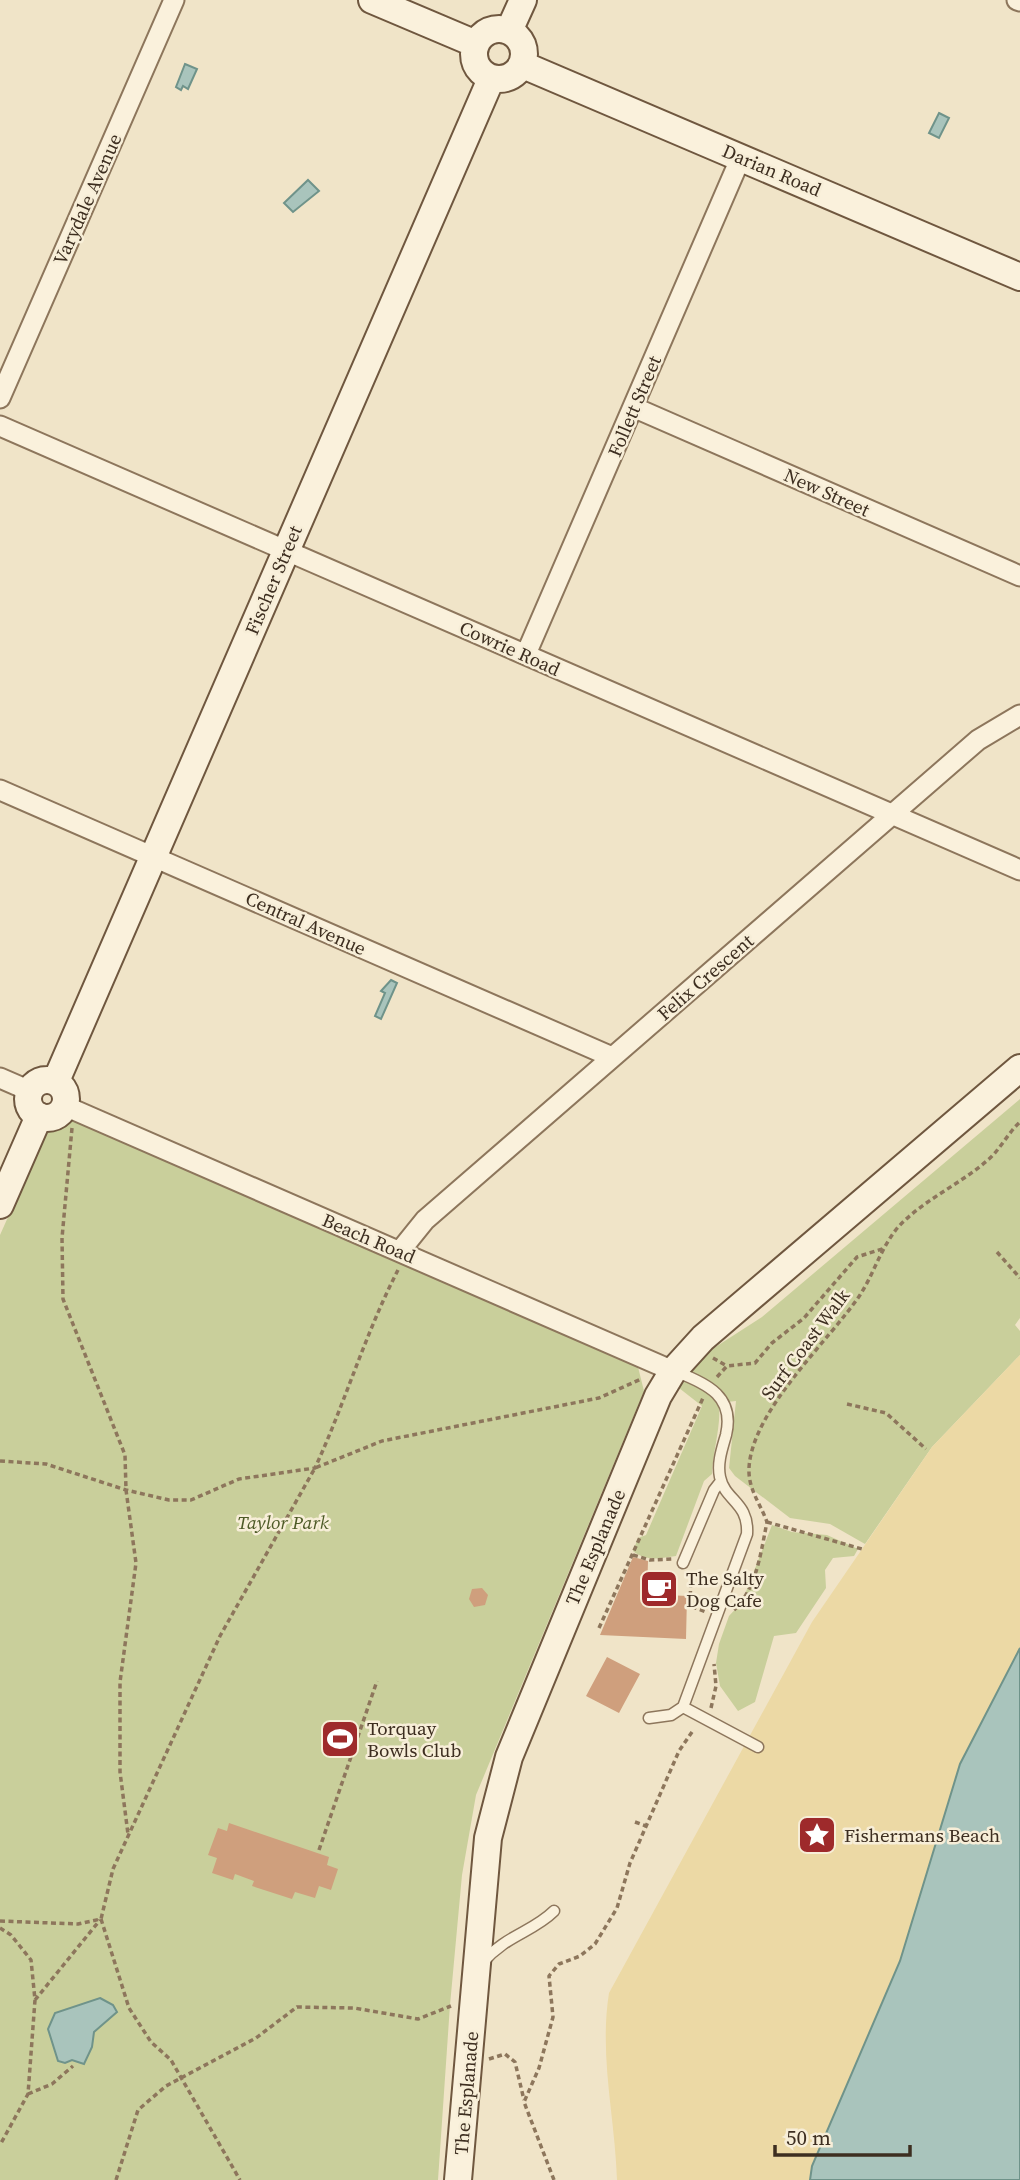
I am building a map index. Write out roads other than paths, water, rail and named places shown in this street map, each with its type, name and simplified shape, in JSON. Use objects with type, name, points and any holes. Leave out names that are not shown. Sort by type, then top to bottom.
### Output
[{"type":"street","name":"Varydale Avenue","points":[[0,398],[174,0]]},
{"type":"street","points":[[372,0],[476,44]]},
{"type":"street","points":[[509,31],[523,0]]},
{"type":"street","points":[[491,30],[509,31],[523,44],[523,65],[509,78],[491,79],[476,64],[476,44],[481,35],[491,30]]},
{"type":"street","name":"Darian Road","points":[[523,65],[1020,277]]},
{"type":"street","name":"Fischer Street","points":[[56,1081],[491,79]]},
{"type":"street","name":"Follett Street","points":[[526,654],[741,157]]},
{"type":"street","name":"New Street","points":[[633,407],[1020,576]]},
{"type":"street","name":"Cowrie Road","points":[[0,426],[1020,870]]},
{"type":"street","name":"Felix Crescent","points":[[403,1253],[425,1220],[978,740],[1020,715]]},
{"type":"street","name":"Central Avenue","points":[[0,790],[612,1057]]},
{"type":"street","name":"The Esplanade","points":[[458,2180],[488,1838],[500,1785],[658,1396],[673,1371],[703,1338],[1020,1068]]},
{"type":"street","points":[[0,1078],[30,1091]]},
{"type":"street","points":[[40,1081],[56,1081],[66,1092],[72,1109],[55,1117],[39,1116],[29,1106],[30,1091],[40,1081]]},
{"type":"street","name":"Beach Road","points":[[72,1109],[673,1371]]},
{"type":"street","points":[[0,1205],[39,1116]]},
{"type":"lane","points":[[649,1718],[671,1715],[683,1707],[747,1534],[746,1513],[721,1481],[719,1466],[728,1414],[726,1405],[714,1389],[673,1371]]},
{"type":"lane","points":[[684,1563],[714,1490],[721,1481]]},
{"type":"lane","points":[[683,1707],[758,1747]]},
{"type":"lane","points":[[477,1969],[494,1949],[511,1937],[543,1922],[554,1910]]},
{"type":"water","points":[[185,64],[197,69],[188,89],[183,86],[181,90],[176,87]]},
{"type":"water","points":[[939,113],[949,118],[939,138],[929,133]]},
{"type":"water","points":[[308,180],[319,191],[293,212],[284,203]]},
{"type":"water","points":[[391,980],[397,983],[381,1019],[375,1016],[385,993],[381,991]]},
{"type":"water","points":[[1020,1648],[1020,2180],[810,2180],[812,2166],[900,1961],[960,1764]]},
{"type":"water","points":[[100,1998],[113,2005],[117,2012],[94,2032],[92,2047],[84,2064],[72,2060],[65,2063],[58,2061],[48,2029],[55,2013]]},
{"type":"place","name":"The Salty Dog Cafe","points":[[659,1589]]},
{"type":"place","name":"Torquay Bowls Club","points":[[340,1739]]},
{"type":"place","name":"Fishermans Beach","points":[[817,1835]]},
{"type":"park label","name":"Taylor Park","points":[[283,1522]]}]
